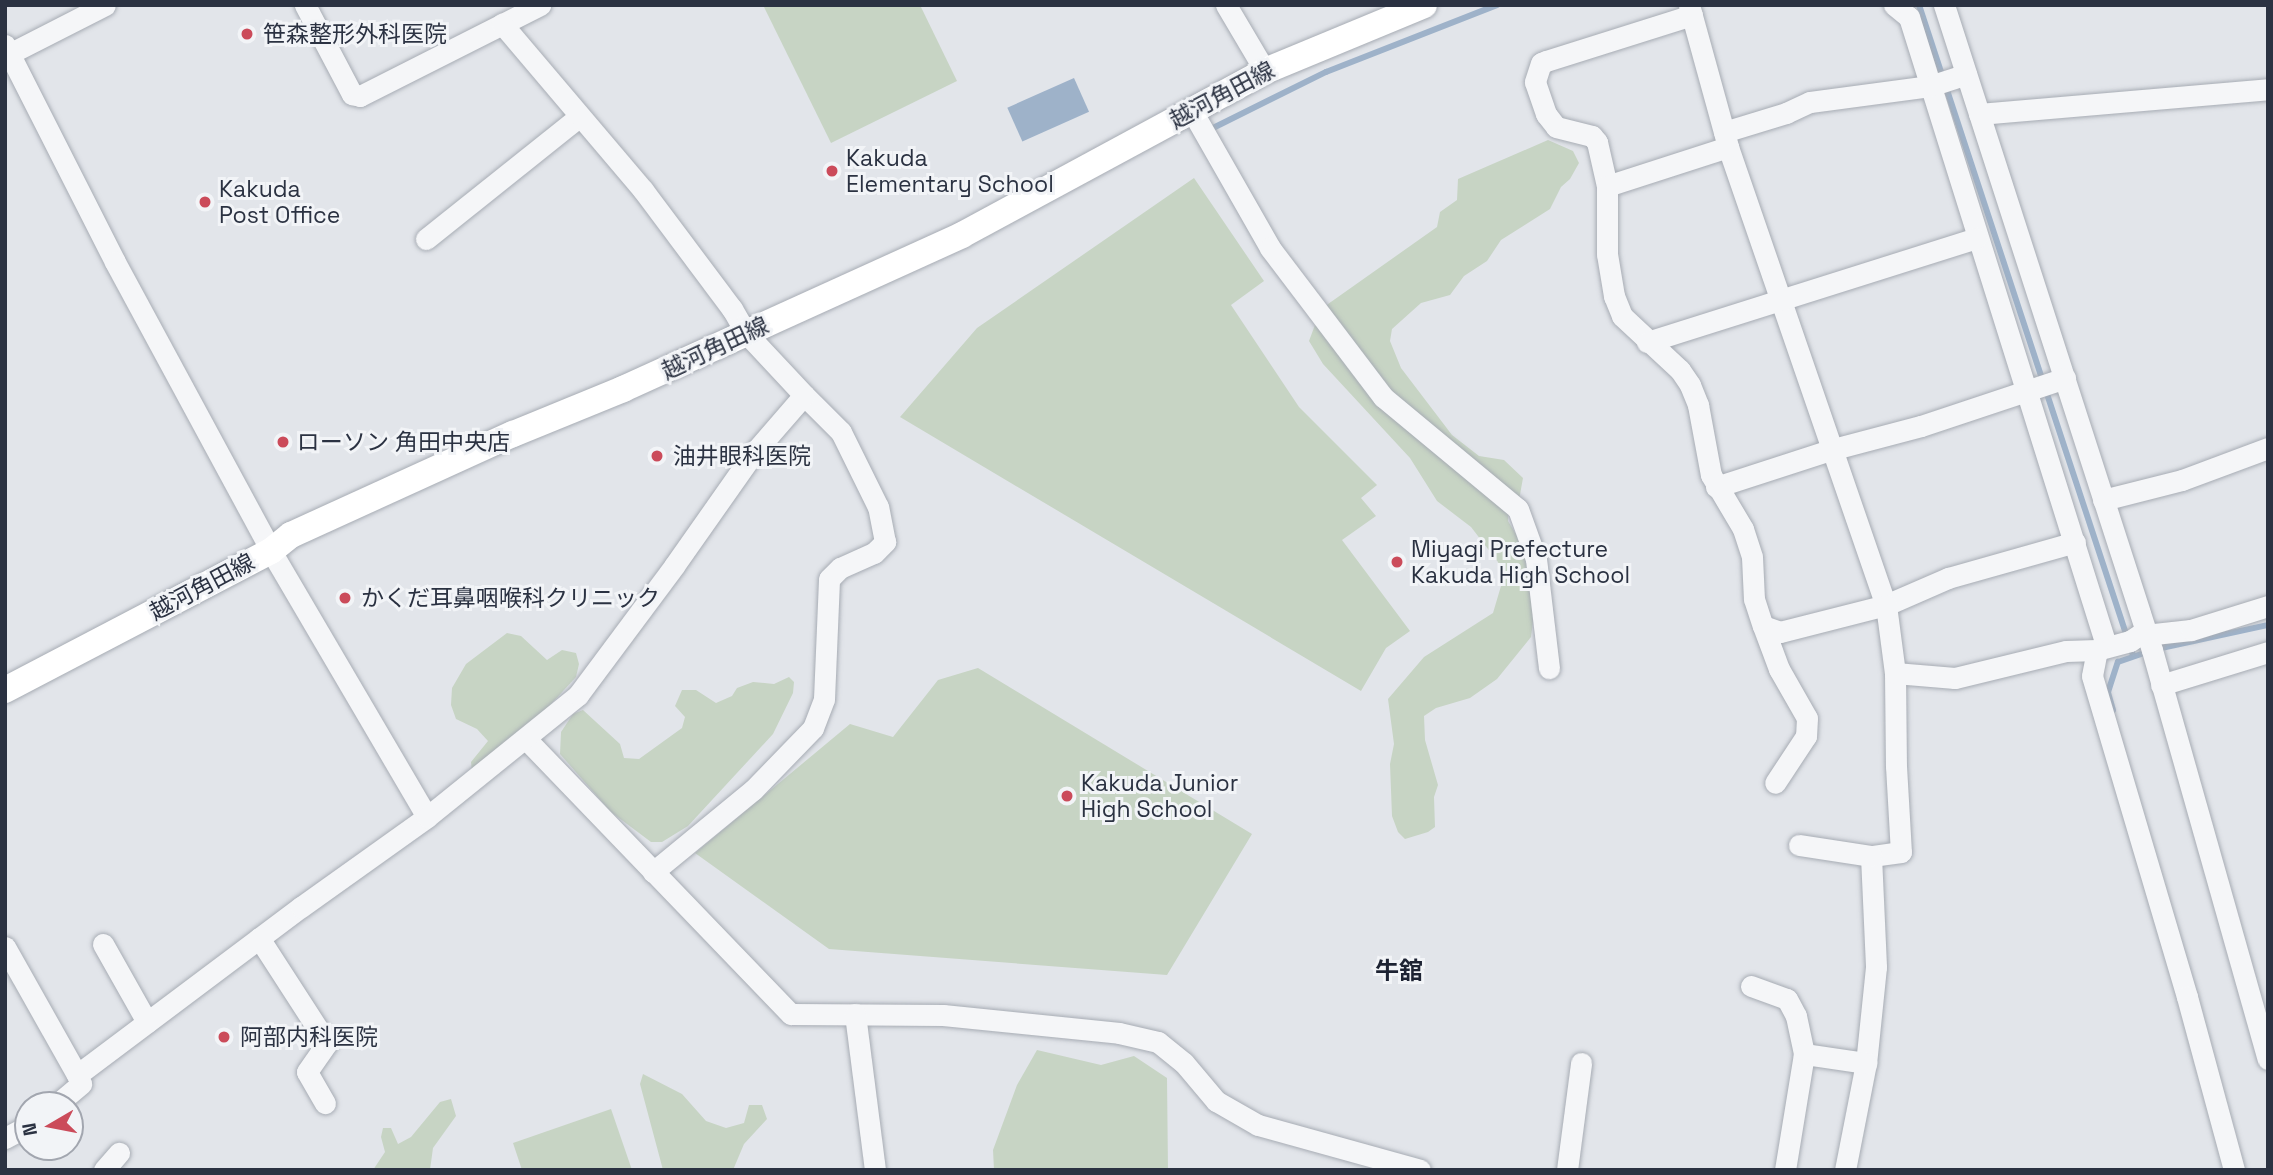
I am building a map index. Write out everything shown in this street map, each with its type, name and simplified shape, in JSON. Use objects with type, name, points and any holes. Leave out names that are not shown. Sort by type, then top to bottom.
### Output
[{"type":"main road","name":"越河角田線","points":[[8,682],[271,551],[291,535],[962,235],[1265,71],[1424,5]]},
{"type":"street","points":[[105,5],[7,52],[115,262],[271,551],[427,817]]},
{"type":"street","points":[[305,5],[352,94],[360,96],[540,5]]},
{"type":"street","points":[[1226,5],[1265,71]]},
{"type":"street","points":[[1894,5],[1909,17],[1976,238],[2075,542],[2102,647],[2092,676],[2187,997],[2234,1170]]},
{"type":"street","points":[[1944,5],[2065,377],[2161,685],[2268,1059]]},
{"type":"street","points":[[1775,783],[1806,736],[1807,718],[1779,669],[1763,626],[1754,599],[1752,556],[1743,529],[1716,487],[1707,462],[1698,405],[1690,385],[1680,370],[1622,316],[1614,296],[1607,254],[1607,186],[1595,138],[1556,127],[1546,114],[1535,82],[1541,63],[1691,10],[1726,139],[1830,450],[1886,606],[1895,673],[1896,766],[1901,852],[1871,856],[1799,845]]},
{"type":"street","points":[[502,24],[643,190],[732,309],[746,333],[841,432],[878,507],[885,542],[874,553],[840,568],[829,579],[824,699],[813,728],[753,790],[653,872]]},
{"type":"street","points":[[1607,186],[1810,102],[1930,86],[1966,74]]},
{"type":"street","points":[[1979,114],[2268,89]]},
{"type":"street","points":[[1192,111],[1269,248],[1383,397],[1518,509],[1536,559],[1549,668]]},
{"type":"street","points":[[426,239],[579,117]]},
{"type":"street","points":[[1647,342],[1976,238]]},
{"type":"street","points":[[1716,487],[1830,450],[1921,426],[2065,377]]},
{"type":"street","points":[[5,947],[77,1075],[259,938],[427,817],[578,695],[752,455],[804,395]]},
{"type":"street","points":[[2102,500],[2182,480],[2267,447]]},
{"type":"street","points":[[1763,626],[1780,632],[1886,606],[1948,578],[2075,542]]},
{"type":"street","points":[[1895,673],[1955,677],[2066,651],[2130,641],[2145,633],[2192,630],[2268,606]]},
{"type":"street","points":[[2161,685],[2268,652]]},
{"type":"street","points":[[526,739],[791,1014],[943,1015],[1119,1033],[1158,1042],[1184,1063],[1216,1101],[1258,1125],[1420,1170]]},
{"type":"street","points":[[1845,1170],[1866,1063],[1876,967],[1871,856]]},
{"type":"street","points":[[259,938],[327,1043],[307,1072],[325,1103]]},
{"type":"street","points":[[103,944],[146,1022]]},
{"type":"street","points":[[1751,986],[1787,999],[1796,1016],[1804,1054],[1785,1170]]},
{"type":"street","points":[[855,1014],[875,1170]]},
{"type":"street","points":[[1804,1054],[1866,1063]]},
{"type":"street","points":[[1567,1170],[1581,1063]]},
{"type":"street","points":[[73,1091],[81,1084]]},
{"type":"street","points":[[104,1170],[118,1153]]},
{"type":"green space","points":[[763,5],[920,5],[957,81],[831,143]]},
{"type":"green space","points":[[1548,140],[1573,151],[1579,163],[1570,179],[1561,187],[1550,209],[1501,240],[1487,261],[1464,276],[1450,295],[1421,303],[1392,329],[1390,341],[1401,368],[1452,435],[1479,456],[1504,460],[1523,478],[1519,500],[1508,509],[1508,521],[1523,546],[1534,614],[1531,637],[1497,679],[1470,698],[1436,708],[1424,716],[1425,740],[1438,785],[1434,797],[1435,827],[1405,839],[1398,832],[1392,816],[1390,764],[1394,744],[1388,699],[1424,657],[1493,613],[1501,586],[1500,570],[1498,562],[1471,527],[1437,501],[1410,458],[1323,364],[1309,341],[1321,309],[1437,227],[1440,212],[1457,200],[1458,179]]},
{"type":"green space","points":[[1194,178],[1264,281],[1231,305],[1299,407],[1377,485],[1361,498],[1376,516],[1342,540],[1410,631],[1386,648],[1361,691],[900,417],[977,328]]},
{"type":"green space","points":[[507,633],[521,636],[547,660],[562,650],[576,653],[579,664],[576,677],[517,741],[472,772],[471,762],[488,741],[477,729],[456,719],[451,705],[452,688],[466,664]]},
{"type":"green space","points":[[978,668],[1252,834],[1167,975],[829,949],[695,853],[850,724],[893,737],[938,680]]},
{"type":"green space","points":[[789,677],[794,682],[793,693],[773,734],[688,826],[662,842],[651,842],[611,812],[560,754],[561,732],[573,714],[583,710],[620,744],[624,758],[639,759],[682,728],[685,717],[675,706],[682,690],[696,690],[716,703],[732,696],[737,688],[753,682],[774,684]]},
{"type":"green space","points":[[1037,1050],[1101,1065],[1134,1056],[1167,1078],[1168,1170],[994,1170],[993,1150],[1017,1085]]},
{"type":"green space","points":[[643,1074],[682,1094],[706,1121],[726,1128],[744,1123],[749,1105],[762,1105],[767,1119],[744,1144],[733,1170],[663,1170],[640,1084]]},
{"type":"green space","points":[[451,1099],[456,1116],[433,1148],[430,1170],[373,1170],[385,1152],[381,1137],[383,1128],[391,1128],[398,1144],[411,1137],[440,1102]]},
{"type":"green space","points":[[611,1109],[632,1170],[522,1170],[513,1143]]},
{"type":"water","points":[[1074,78],[1089,112],[1022,141],[1007,108]]},
{"type":"waterway","points":[[1215,127],[1326,72],[1497,5]]},
{"type":"waterway","points":[[1919,5],[2133,655]]},
{"type":"waterway","points":[[2113,710],[2108,692],[2118,662],[2152,650],[2268,625]]},
{"type":"place","name":"笹森整形外科医院","points":[[247,34]]},
{"type":"place","name":"Kakuda Elementary School","points":[[832,171]]},
{"type":"place","name":"Kakuda Post Office","points":[[205,202]]},
{"type":"place","name":"ローソン 角田中央店","points":[[283,442]]},
{"type":"place","name":"油井眼科医院","points":[[657,456]]},
{"type":"place","name":"Miyagi Prefecture Kakuda High School","points":[[1397,562]]},
{"type":"place","name":"かくだ耳鼻咽喉科クリニック","points":[[345,598]]},
{"type":"place","name":"Kakuda Junior High School","points":[[1067,796]]},
{"type":"place","name":"阿部内科医院","points":[[224,1037]]},
{"type":"district","name":"牛舘","points":[[1399,971]]}]
